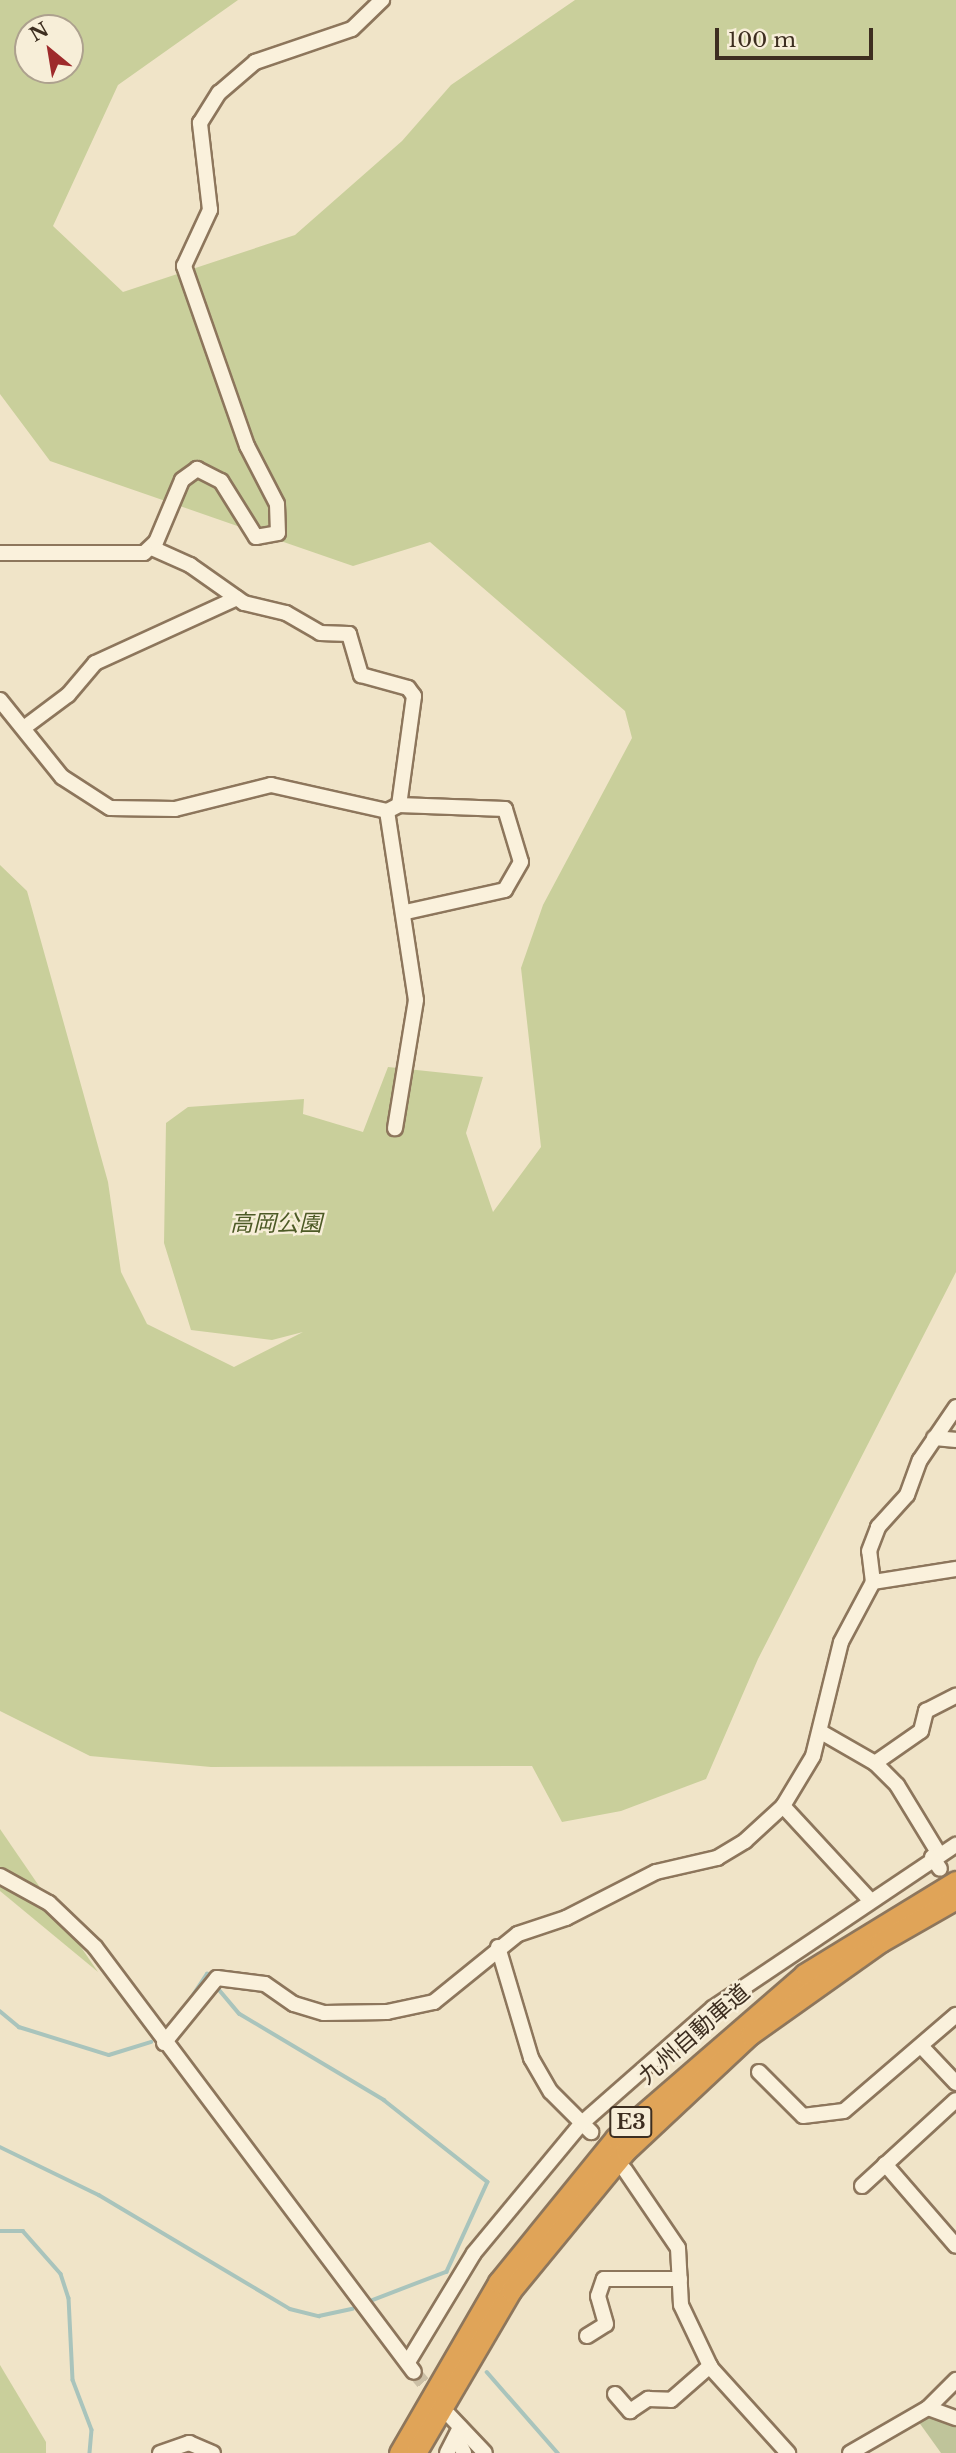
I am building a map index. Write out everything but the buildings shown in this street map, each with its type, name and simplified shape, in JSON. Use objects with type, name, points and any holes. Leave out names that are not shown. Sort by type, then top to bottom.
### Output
[{"type":"highway","name":"九州自動車道","points":[[399,2453],[498,2282],[615,2138],[677,2078],[942,1865]]},
{"type":"highway","name":"九州自動車道","points":[[416,2453],[510,2291],[626,2151],[688,2089],[802,1995],[956,1899]]},
{"type":"street","points":[[0,553],[136,555],[152,548],[182,480],[197,469],[221,481],[256,537],[278,533],[281,519],[247,446],[214,343],[188,289],[184,267],[210,210],[200,123],[219,93],[255,62],[352,29],[382,0]]},
{"type":"street","points":[[152,548],[190,565],[237,598],[286,612],[320,634],[349,634],[361,675],[408,688],[414,696],[393,808],[416,1000],[395,1128]]},
{"type":"street","points":[[24,727],[68,695],[94,663],[237,598]]},
{"type":"street","points":[[0,700],[62,777],[110,808],[175,809],[271,785],[393,808],[505,809],[521,862],[505,890],[406,912]]},
{"type":"street","points":[[164,2043],[177,2034],[212,1982],[265,1984],[294,2004],[324,2013],[387,2012],[434,2002],[498,1947],[656,1872],[717,1858],[783,1806],[821,1732],[842,1643],[873,1582],[869,1551],[878,1527],[907,1495],[934,1438],[956,1407]]},
{"type":"street","points":[[934,1438],[956,1440]]},
{"type":"street","points":[[873,1582],[956,1570]]},
{"type":"street","points":[[875,1763],[921,1731],[926,1711],[956,1696]]},
{"type":"street","points":[[821,1732],[875,1763],[897,1785],[942,1865]]},
{"type":"street","points":[[783,1806],[870,1901]]},
{"type":"street","points":[[0,1876],[49,1903],[86,1938],[411,2367],[474,2253],[586,2127],[713,2008],[870,1901],[942,1865],[956,1845]]},
{"type":"street","points":[[498,1947],[531,2058],[551,2092],[586,2127]]},
{"type":"street","points":[[759,2072],[803,2116],[844,2110],[956,2015]]},
{"type":"street","points":[[921,2046],[956,2083]]},
{"type":"street","points":[[862,2186],[956,2100]]},
{"type":"street","points":[[884,2164],[956,2246]]},
{"type":"street","points":[[625,2170],[678,2248],[681,2305],[710,2366],[788,2453]]},
{"type":"street","points":[[587,2336],[606,2324],[598,2296],[604,2279],[680,2279]]},
{"type":"street","points":[[615,2393],[630,2411],[648,2399],[671,2400],[710,2366]]},
{"type":"street","points":[[850,2453],[928,2408],[956,2380]]},
{"type":"street","points":[[928,2408],[956,2418]]},
{"type":"street","points":[[449,2415],[458,2432],[464,2453]]},
{"type":"street","points":[[447,2453],[458,2432]]},
{"type":"street","points":[[458,2432],[485,2453]]},
{"type":"street","points":[[160,2453],[189,2443],[213,2453]]},
{"type":"green space","name":"高岡公園","points":[[0,0],[238,0],[118,85],[53,226],[123,292],[295,235],[402,141],[451,85],[575,0],[956,0],[956,1272],[758,1659],[706,1779],[621,1811],[562,1822],[532,1766],[211,1767],[90,1756],[0,1711],[0,865],[27,891],[108,1182],[121,1272],[147,1324],[234,1367],[303,1332],[272,1340],[191,1330],[164,1243],[166,1123],[188,1107],[304,1099],[303,1114],[363,1132],[388,1067],[483,1077],[466,1133],[493,1212],[541,1147],[521,968],[543,905],[632,738],[625,711],[430,542],[353,566],[50,461],[0,394]]},
{"type":"green space","points":[[0,1829],[98,1972],[0,1891]]},
{"type":"green space","points":[[0,2365],[46,2442],[46,2453],[0,2453]]},
{"type":"green space","points":[[930,2414],[956,2426],[956,2453],[941,2453],[918,2421]]},
{"type":"waterway","points":[[477,1959],[495,1943]]},
{"type":"waterway","points":[[184,2009],[207,1974],[230,1973]]},
{"type":"waterway","points":[[217,1987],[240,2014],[384,2100],[488,2182],[447,2272],[369,2302]]},
{"type":"waterway","points":[[0,2011],[19,2027],[109,2055],[151,2042]]},
{"type":"waterway","points":[[0,2147],[99,2195],[290,2309],[319,2316],[352,2309]]},
{"type":"waterway","points":[[0,2231],[23,2231],[61,2274],[69,2298],[73,2380],[92,2430],[90,2453]]},
{"type":"waterway","points":[[487,2372],[558,2453]]},
{"type":"tunnel","points":[[414,2372],[438,2401]]}]
